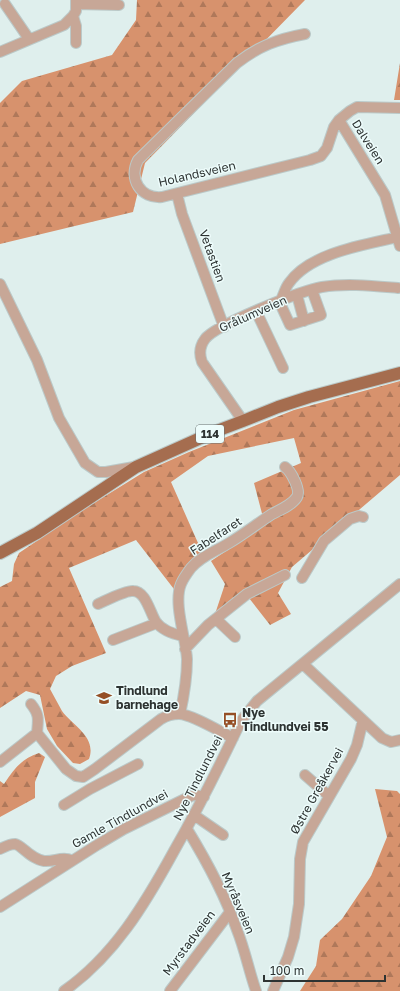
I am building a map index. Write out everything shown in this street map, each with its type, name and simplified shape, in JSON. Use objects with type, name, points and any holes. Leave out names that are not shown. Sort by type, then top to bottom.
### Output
[{"type":"main road","name":"114","points":[[0,553],[37,533],[136,467],[214,432],[278,407],[309,397],[400,373]]},
{"type":"street","points":[[0,52],[64,25],[76,11],[76,2],[119,5]]},
{"type":"street","points":[[5,4],[29,39]]},
{"type":"street","points":[[73,16],[76,26],[76,43]]},
{"type":"street","name":"Holandsveien","points":[[305,34],[272,42],[249,54],[237,63],[138,160],[134,171],[137,186],[143,192],[152,197],[158,198],[315,159],[321,156],[327,148],[334,127],[339,120],[357,107],[400,108]]},
{"type":"street","name":"Dalveien","points":[[339,120],[385,195],[399,242]]},
{"type":"street","name":"Vetastien","points":[[177,194],[182,214],[224,327]]},
{"type":"street","points":[[312,290],[321,315],[290,325],[280,301],[288,284],[305,266],[330,254],[399,242]]},
{"type":"street","points":[[0,284],[37,360],[59,418],[86,463],[98,472],[136,467]]},
{"type":"street","name":"Grålumveien","points":[[243,421],[202,362],[200,356],[201,345],[208,335],[256,311],[321,287],[341,285],[398,288]]},
{"type":"street","points":[[297,295],[304,321]]},
{"type":"street","points":[[256,311],[283,368]]},
{"type":"street","name":"Fabelfaret","points":[[180,714],[184,697],[187,658],[179,602],[181,584],[192,568],[204,557],[230,543],[259,522],[289,504],[297,497],[297,486],[289,470],[285,467]]},
{"type":"street","points":[[302,578],[324,541],[350,520],[359,516],[363,517]]},
{"type":"street","points":[[185,649],[216,619],[247,594],[285,575]]},
{"type":"street","name":"Nye Tindlundvei","points":[[64,991],[98,962],[120,937],[149,896],[204,797],[241,722],[257,702],[400,584]]},
{"type":"street","points":[[98,604],[134,590],[142,596],[157,623],[172,634],[183,636]]},
{"type":"street","points":[[216,619],[236,637]]},
{"type":"street","points":[[113,640],[157,623]]},
{"type":"street","points":[[303,664],[386,741],[391,742],[400,740]]},
{"type":"street","points":[[31,704],[37,711],[37,733],[66,769],[76,776],[83,777],[160,719],[170,715],[180,714],[191,717],[233,738]]},
{"type":"street","name":"Østre Greåkervei","points":[[273,991],[288,957],[294,937],[299,904],[300,858],[302,842],[354,752],[361,734],[364,720]]},
{"type":"street","points":[[0,762],[37,733]]},
{"type":"street","points":[[64,805],[90,789],[138,764]]},
{"type":"street","points":[[305,775],[329,796]]},
{"type":"street","points":[[83,777],[90,789]]},
{"type":"street","name":"Gamle Tindlundvei","points":[[0,907],[72,860],[124,829],[186,798],[195,795],[204,797]]},
{"type":"street","points":[[194,815],[223,835]]},
{"type":"street","name":"Myråsveien","points":[[187,829],[201,852],[230,912],[237,929],[256,991]]},
{"type":"street","name":"Gamle Tindlundvei","points":[[0,849],[13,844],[17,845],[37,860],[52,861],[66,858],[72,860]]},
{"type":"street","name":"Myrstadveien","points":[[170,991],[230,912]]},
{"type":"green space","points":[[137,0],[305,0],[145,163],[133,212],[0,244],[0,103],[22,81],[112,55],[136,20]]},
{"type":"green space","points":[[400,63],[400,100],[394,100]]},
{"type":"green space","points":[[400,381],[400,475],[292,567],[278,593],[291,614],[270,625],[249,598],[214,617],[225,584],[211,561],[265,525],[254,483],[301,463],[294,438],[208,456],[171,482],[202,552],[177,593],[136,540],[69,568],[106,653],[72,666],[56,676],[50,689],[62,711],[87,738],[91,751],[89,759],[80,764],[73,763],[57,746],[47,729],[40,695],[26,691],[0,708],[0,587],[12,581],[14,564],[19,553],[81,511],[144,472],[189,452],[294,410]]},
{"type":"green space","points":[[39,753],[45,757],[35,782],[35,798],[0,817],[0,781],[4,784],[18,765],[27,758]]},
{"type":"green space","points":[[375,789],[397,791],[400,794],[400,991],[300,991],[316,966],[320,940],[342,919],[371,876],[387,837]]},
{"type":"place","name":"Tindlund barnehage","points":[[104,698]]},
{"type":"place","name":"Nye Tindlundvei 55","points":[[230,720]]}]
